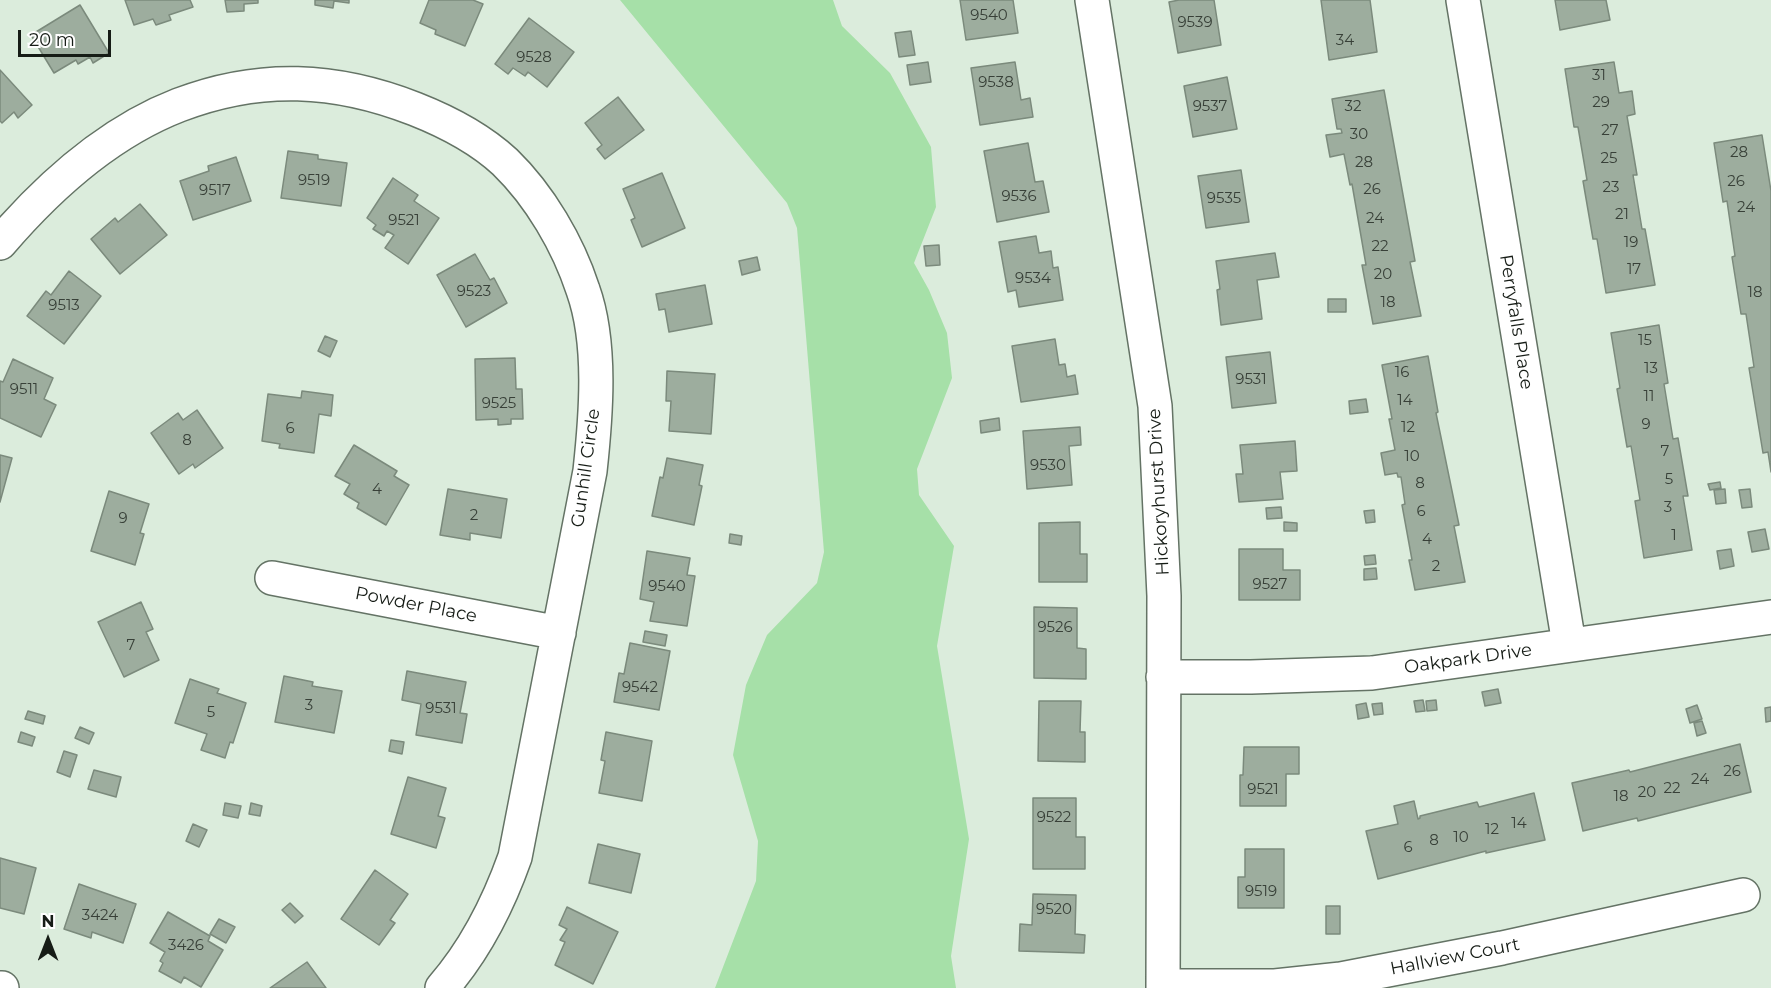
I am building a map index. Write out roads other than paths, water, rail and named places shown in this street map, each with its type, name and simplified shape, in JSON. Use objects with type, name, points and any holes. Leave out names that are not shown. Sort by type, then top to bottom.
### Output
[{"type":"street","name":"Hickoryhurst Drive","points":[[1092,0],[1155,406],[1164,596],[1163,987]]},
{"type":"street","name":"Perryfalls Place","points":[[1463,0],[1569,645]]},
{"type":"street","name":"Gunhill Circle","points":[[0,243],[40,200],[106,145],[141,124],[178,105],[217,93],[252,86],[294,83],[331,85],[367,92],[442,120],[475,138],[504,162],[524,183],[570,255],[584,291],[592,328],[596,421],[590,471],[515,857],[492,916],[476,944],[442,988]]},
{"type":"street","name":"Powder Place","points":[[272,578],[559,633]]},
{"type":"street","name":"Oakpark Drive","points":[[1163,677],[1372,673],[1771,618]]},
{"type":"street","name":"Hallview Court","points":[[1163,987],[1275,986],[1341,980],[1502,948],[1743,895]]}]
